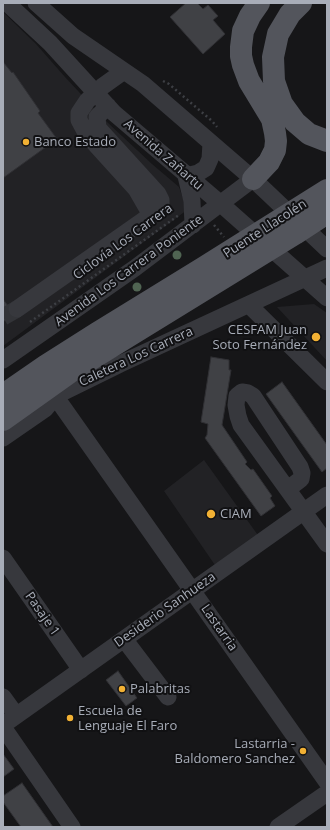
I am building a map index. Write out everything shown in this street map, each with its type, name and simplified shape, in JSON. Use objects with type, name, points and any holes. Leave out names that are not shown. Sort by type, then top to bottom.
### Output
[{"type":"main road","points":[[253,179],[269,162],[275,150],[276,141],[272,120],[249,80],[241,56],[241,47],[246,23],[259,3]]},
{"type":"main road","points":[[301,3],[290,14],[278,34],[272,57],[274,81],[282,104],[295,122],[309,134],[327,141]]},
{"type":"main road","name":"Puente Llacolén","points":[[208,276],[327,190]]},
{"type":"main road","name":"Puente Llacolén","points":[[208,276],[327,213]]},
{"type":"main road","points":[[3,395],[97,333],[208,276]]},
{"type":"main road","points":[[3,421],[208,276]]},
{"type":"main road","points":[[3,421],[55,396]]},
{"type":"street","name":"Avenida Zañartu","points":[[7,3],[50,43],[108,106],[186,176],[221,204],[304,280],[327,298]]},
{"type":"street","points":[[36,3],[63,28],[142,84],[210,144],[253,179],[327,249]]},
{"type":"street","points":[[50,43],[58,38],[63,28]]},
{"type":"street","points":[[124,71],[87,101],[79,113],[79,120],[87,135],[136,189],[151,215]]},
{"type":"street","points":[[17,309],[151,215],[161,205],[161,200],[158,194],[98,128],[97,118],[108,106]]},
{"type":"street","points":[[193,225],[192,202],[186,176],[198,173],[206,168],[210,159],[210,144]]},
{"type":"street","name":"Avenida Los Carrera Poniente","points":[[3,360],[99,294],[253,179]]},
{"type":"street","name":"Caletera Los Carrera","points":[[55,396],[120,364],[304,280],[327,268]]},
{"type":"street","points":[[249,305],[327,382]]},
{"type":"street","points":[[288,489],[301,479],[302,470],[253,396],[242,392],[237,396],[236,405],[238,416],[242,425],[327,544]]},
{"type":"street","points":[[3,438],[44,409],[50,404],[55,396]]},
{"type":"street","name":"Lastarria","points":[[55,396],[327,782]]},
{"type":"street","name":"Desiderio Sanhueza","points":[[7,722],[327,495]]},
{"type":"street","name":"Pasaje 1","points":[[3,558],[81,670]]},
{"type":"street","points":[[124,639],[168,697]]},
{"type":"street","points":[[3,697],[7,722],[72,827]]},
{"type":"street","points":[[278,827],[327,793]]},
{"type":"path","name":"Ciclovía Los Carrera","points":[[28,323],[186,210],[187,203],[192,202]]},
{"type":"shaded area","points":[[3,12],[36,44],[107,122],[179,187],[187,210],[3,346]]},
{"type":"shaded area","name":"CESFAM Juan Soto Fernández","points":[[314,304],[327,313],[327,361],[277,307]]},
{"type":"shaded area","name":"CIAM","points":[[204,460],[260,538],[217,568],[164,491]]},
{"type":"building","points":[[186,3],[197,3],[203,9],[208,5],[218,16],[213,20],[225,34],[203,54],[170,17]]},
{"type":"building","points":[[4,63],[12,73],[13,72],[40,111],[38,113],[57,139],[3,178],[3,64]]},
{"type":"building","points":[[3,299],[13,313],[3,322]]},
{"type":"building","points":[[211,357],[229,360],[229,370],[231,370],[222,425],[247,462],[245,464],[251,470],[253,469],[272,496],[270,498],[275,506],[261,516],[205,438],[207,435],[208,424],[201,422]]},
{"type":"building","points":[[282,382],[327,445],[327,468],[322,472],[266,394]]},
{"type":"building","name":"Palabritas","points":[[118,671],[137,698],[126,706],[106,680]]},
{"type":"building","points":[[3,754],[14,769],[3,777]]},
{"type":"building","points":[[22,783],[53,827],[21,827],[3,802],[3,796]]},
{"type":"tunnel","points":[[3,317],[17,309]]},
{"type":"place","name":"Banco Estado","points":[[26,142]]},
{"type":"place","name":"CESFAM Juan Soto Fernández","points":[[316,337]]},
{"type":"place","name":"CIAM","points":[[211,514]]},
{"type":"place","name":"Palabritas","points":[[122,689]]},
{"type":"place","name":"Escuela de Lenguaje El Faro","points":[[70,718]]},
{"type":"place","name":"Lastarria - Baldomero Sanchez","points":[[303,751]]}]
